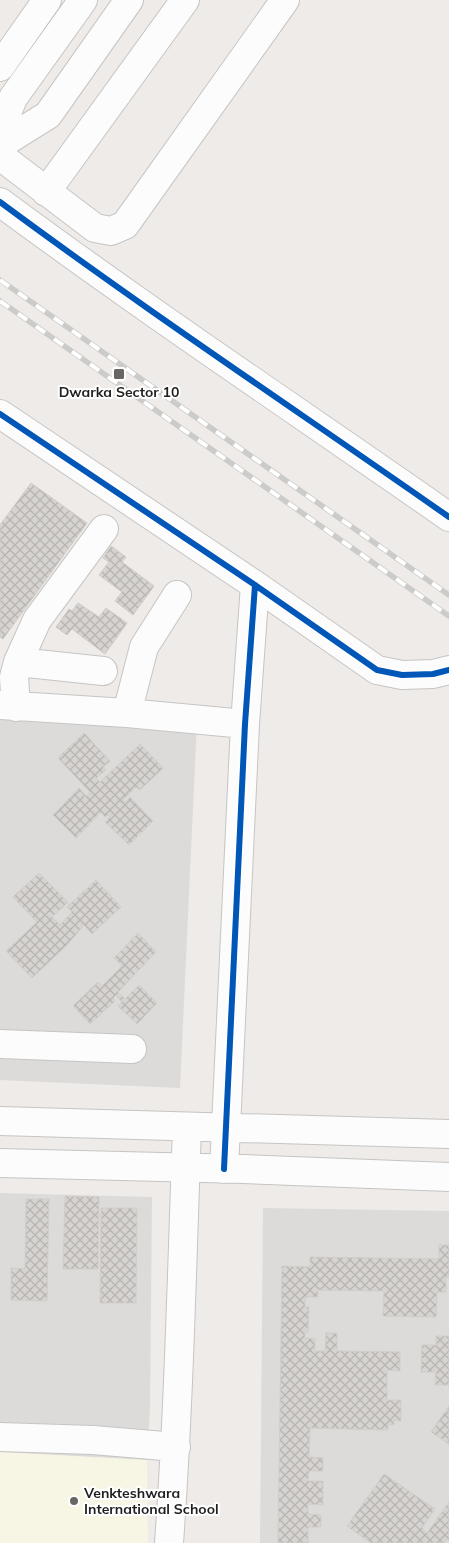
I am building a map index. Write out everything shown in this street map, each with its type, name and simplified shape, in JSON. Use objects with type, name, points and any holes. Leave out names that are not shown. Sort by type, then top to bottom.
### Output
[{"type":"street","points":[[0,67],[48,0]]},
{"type":"street","points":[[0,131],[13,98],[83,0]]},
{"type":"street","points":[[0,145],[48,115],[129,0]]},
{"type":"street","points":[[46,192],[186,0]]},
{"type":"street","points":[[0,156],[95,228],[111,231],[125,225],[285,0]]},
{"type":"street","points":[[0,202],[190,339],[449,517]]},
{"type":"street","points":[[0,414],[255,585],[377,670],[402,675],[433,674],[449,670]]},
{"type":"street","points":[[104,530],[37,620],[18,662],[8,706],[127,713],[245,724]]},
{"type":"street","points":[[224,1169],[245,724],[255,585]]},
{"type":"street","points":[[127,713],[144,647],[177,595]]},
{"type":"street","points":[[18,662],[102,671]]},
{"type":"street","points":[[0,1044],[132,1048]]},
{"type":"street","points":[[0,1121],[449,1134]]},
{"type":"street","points":[[169,1543],[176,1447],[186,1127]]},
{"type":"street","points":[[0,1163],[449,1177]]},
{"type":"street","points":[[0,1438],[93,1440],[176,1447]]},
{"type":"shaded area","points":[[0,712],[197,721],[180,1088],[0,1080]]},
{"type":"shaded area","points":[[0,1193],[152,1197],[150,1409],[147,1460],[0,1452]]},
{"type":"shaded area","points":[[263,1208],[449,1211],[449,1543],[260,1543]]},
{"type":"shaded area","name":"Venkteshwara International School","points":[[0,1452],[147,1460],[148,1543],[0,1543]]},
{"type":"building","points":[[31,483],[87,523],[3,639],[0,637],[0,525]]},
{"type":"building","points":[[111,546],[126,557],[122,562],[154,586],[133,615],[115,601],[122,592],[99,575],[109,562],[103,558]]},
{"type":"building","points":[[78,603],[99,617],[106,608],[127,623],[105,654],[72,629],[67,635],[56,627],[69,609],[72,611]]},
{"type":"building","points":[[84,733],[110,761],[103,767],[106,770],[96,778],[100,782],[140,744],[163,768],[140,790],[136,787],[123,800],[125,802],[130,797],[153,821],[129,845],[105,822],[110,817],[108,815],[105,817],[101,812],[76,838],[53,815],[79,788],[86,796],[90,792],[58,758]]},
{"type":"building","points":[[39,873],[68,902],[52,917],[60,925],[72,912],[67,907],[96,880],[121,907],[92,934],[84,925],[67,945],[32,978],[6,951],[37,922],[13,897]]},
{"type":"building","points":[[138,933],[156,952],[118,992],[125,999],[139,985],[157,1003],[137,1024],[118,1006],[122,1002],[116,995],[113,998],[115,1001],[90,1024],[73,1006],[98,982],[102,986],[122,966],[114,958]]},
{"type":"building","points":[[65,1196],[99,1197],[98,1269],[63,1269]]},
{"type":"building","points":[[26,1199],[49,1199],[47,1301],[11,1300],[11,1268],[25,1269]]},
{"type":"building","points":[[101,1208],[137,1208],[136,1303],[100,1303]]},
{"type":"building","points":[[439,1245],[449,1245],[449,1277],[446,1277],[446,1292],[437,1292],[436,1317],[383,1316],[384,1291],[318,1290],[318,1297],[305,1297],[305,1307],[309,1307],[308,1332],[305,1332],[305,1338],[315,1339],[315,1351],[325,1351],[326,1333],[337,1333],[337,1351],[400,1352],[400,1371],[387,1370],[387,1400],[401,1400],[401,1421],[394,1420],[394,1425],[388,1424],[388,1430],[310,1428],[309,1457],[323,1458],[323,1471],[309,1471],[308,1481],[323,1481],[323,1505],[308,1504],[308,1514],[321,1515],[321,1527],[308,1527],[308,1543],[278,1543],[282,1266],[310,1267],[310,1257],[439,1259]]},
{"type":"building","points":[[436,1336],[449,1336],[449,1385],[435,1385],[436,1372],[421,1372],[422,1345],[436,1345]]},
{"type":"building","points":[[449,1406],[449,1444],[431,1432]]},
{"type":"building","points":[[384,1474],[435,1509],[422,1528],[427,1533],[449,1502],[449,1541],[447,1539],[444,1543],[371,1543],[347,1526]]},
{"type":"railway","points":[[0,280],[449,595]]},
{"type":"railway","points":[[0,301],[449,616]]},
{"type":"cycle path","points":[[0,202],[167,322],[449,517]]},
{"type":"cycle path","points":[[0,414],[255,585],[377,670],[402,675],[433,674],[449,670]]},
{"type":"cycle path","points":[[224,1169],[245,724],[255,585]]},
{"type":"place","name":"Dwarka Sector 10","points":[[119,374]]},
{"type":"place","name":"Venkteshwara International School","points":[[74,1501]]}]
